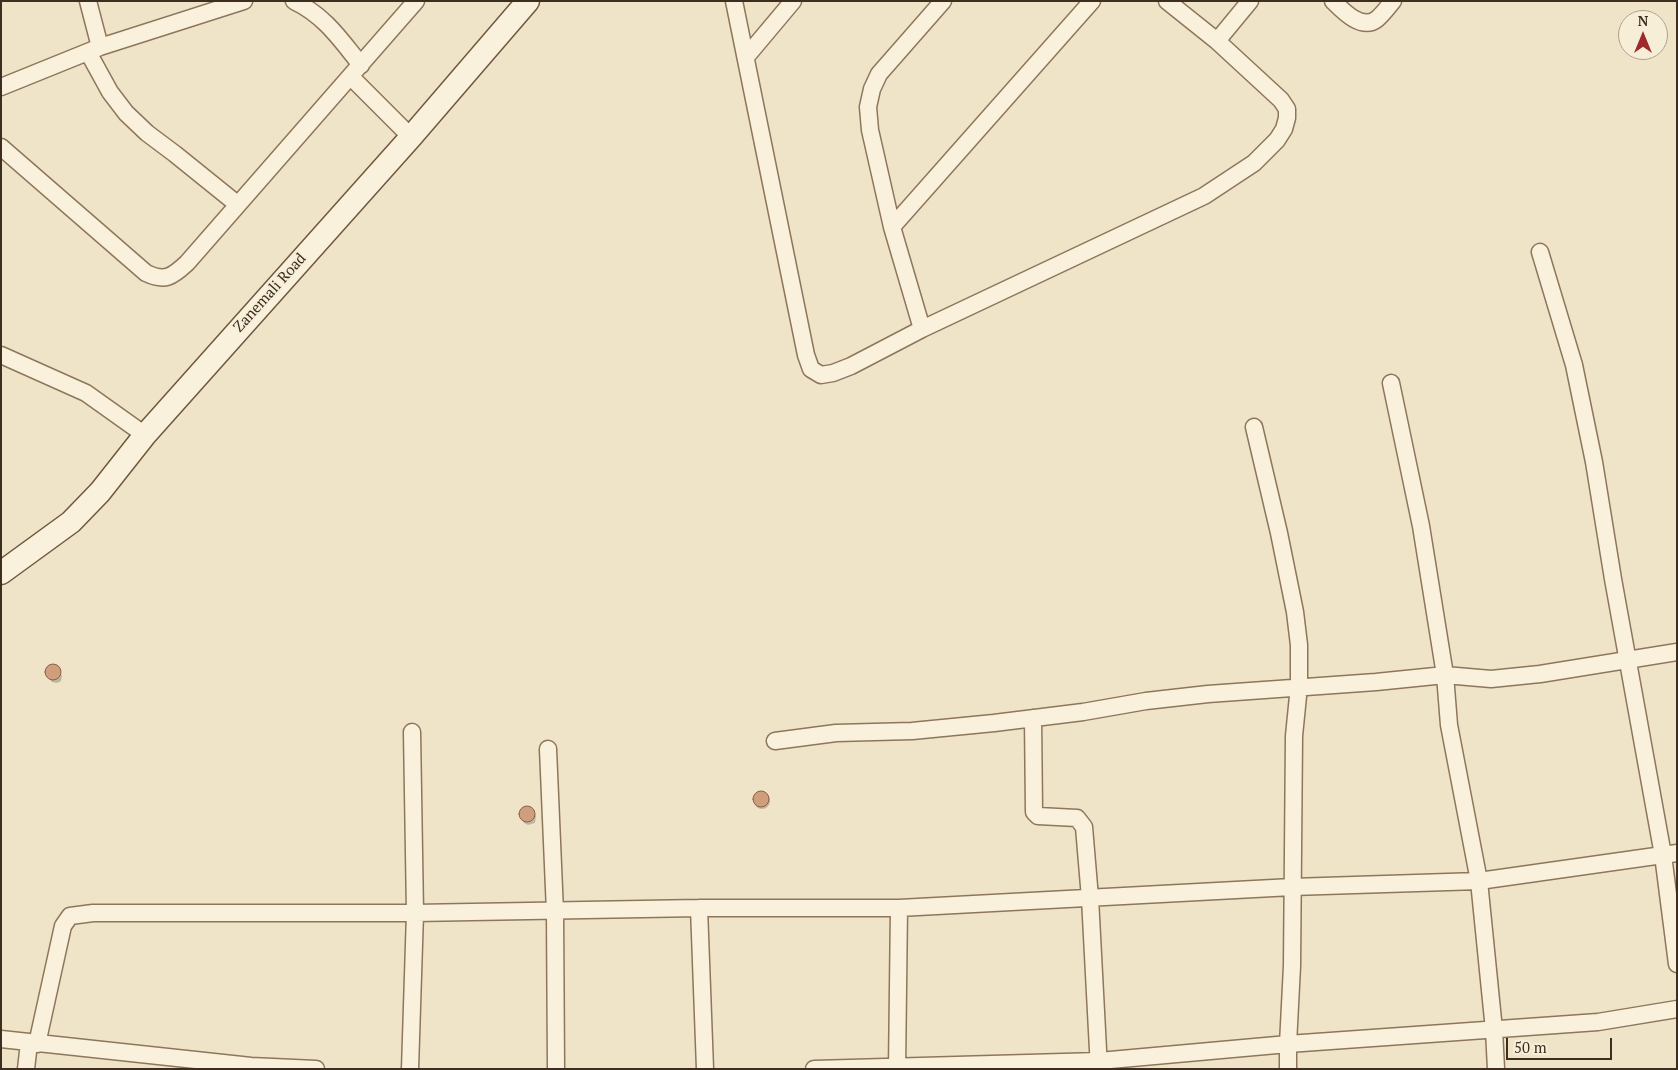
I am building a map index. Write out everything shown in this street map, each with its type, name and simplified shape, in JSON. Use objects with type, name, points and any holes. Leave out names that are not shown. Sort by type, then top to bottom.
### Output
[{"type":"street","points":[[88,1],[94,49],[110,92],[126,113],[147,133],[237,204]]},
{"type":"street","points":[[1,87],[94,49],[244,1]]},
{"type":"street","points":[[294,1],[322,18],[356,71],[411,136]]},
{"type":"street","points":[[1,147],[146,273],[157,278],[169,277],[177,272],[416,1]]},
{"type":"street","name":"Zanemali Road","points":[[1,573],[71,522],[100,492],[145,435],[411,136],[528,1]]},
{"type":"street","points":[[734,1],[806,355],[811,369],[821,374],[833,373],[922,328],[1204,196],[1254,163],[1277,140],[1284,129],[1287,118],[1287,109],[1281,100],[1217,41],[1167,1]]},
{"type":"street","points":[[746,57],[793,1]]},
{"type":"street","points":[[922,328],[892,227],[870,130],[868,107],[872,89],[879,74],[943,1]]},
{"type":"street","points":[[892,227],[1092,1]]},
{"type":"street","points":[[1217,41],[1250,1]]},
{"type":"street","points":[[1333,1],[1354,20],[1368,23],[1375,21],[1393,1]]},
{"type":"street","points":[[1540,252],[1574,365],[1594,462],[1613,578],[1670,854],[1677,964]]},
{"type":"street","points":[[1,355],[86,393],[145,435]]},
{"type":"street","points":[[1390,384],[1421,526],[1445,675],[1450,724],[1478,881],[1494,1030],[1496,1069]]},
{"type":"street","points":[[1254,427],[1279,533],[1295,612],[1299,645],[1299,686],[1294,736],[1292,966],[1288,1069]]},
{"type":"street","points":[[775,741],[836,733],[912,731],[1032,718],[1208,694],[1299,686],[1376,682],[1445,675],[1491,678],[1540,674],[1677,652]]},
{"type":"street","points":[[1032,718],[1034,812],[1038,816],[1076,818],[1082,822],[1086,835],[1099,1065]]},
{"type":"street","points":[[410,1069],[415,913],[412,732]]},
{"type":"street","points":[[548,748],[555,912],[556,1069]]},
{"type":"street","points":[[26,1069],[63,926],[70,916],[93,913],[415,913],[699,908],[898,908],[1292,887],[1478,881],[1670,854]]},
{"type":"street","points":[[699,908],[705,1069]]},
{"type":"street","points":[[897,1068],[898,908]]},
{"type":"street","points":[[814,1069],[1099,1065],[1288,1044],[1598,1022],[1677,1009]]},
{"type":"street","points":[[1,1039],[251,1067],[316,1069]]},
{"type":"building","points":[[50,664],[56,664],[61,669],[59,678],[50,680],[45,675],[45,669]]},
{"type":"building","points":[[758,791],[764,791],[769,796],[767,805],[758,807],[753,802],[753,796]]},
{"type":"building","points":[[524,806],[530,806],[535,811],[533,820],[524,822],[519,817],[519,811]]}]
